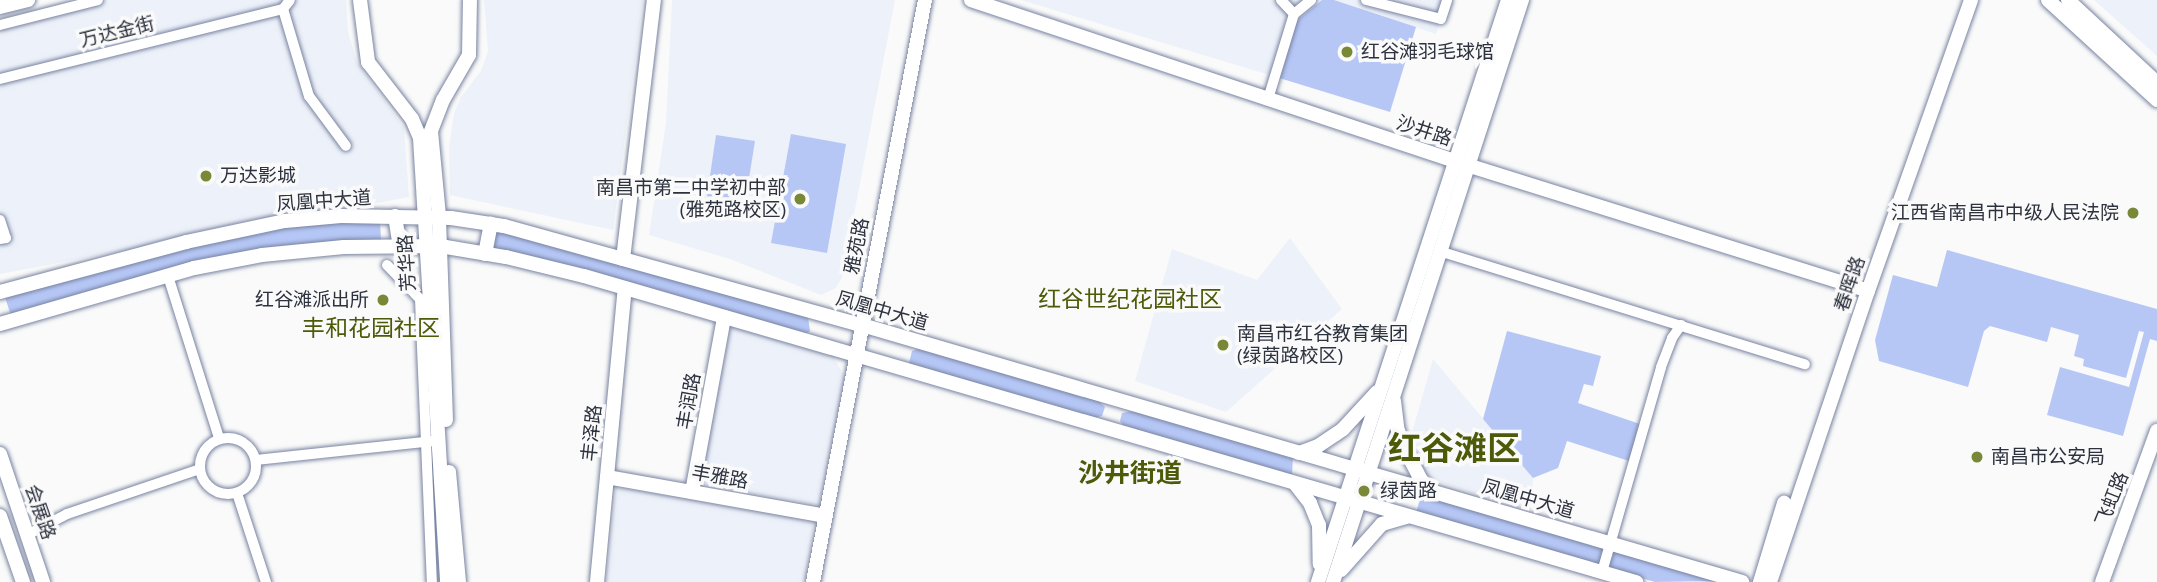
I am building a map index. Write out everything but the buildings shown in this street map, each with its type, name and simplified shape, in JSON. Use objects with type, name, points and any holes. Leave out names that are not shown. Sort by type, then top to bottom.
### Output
[{"type":"main road","points":[[0,7],[28,0]]},
{"type":"main road","name":"芳华路","points":[[360,0],[368,62],[412,119],[420,138],[423,215],[433,246],[446,442],[459,582]]},
{"type":"main road","name":"芳华路","points":[[447,582],[432,441],[433,246],[439,216],[431,131],[443,100],[469,55],[470,0]]},
{"type":"main road","points":[[623,259],[654,0]]},
{"type":"main road","name":"雅苑路","points":[[813,582],[925,0]]},
{"type":"main road","name":"沙井路","points":[[971,0],[1461,163],[1864,289]]},
{"type":"main road","points":[[1299,453],[1318,446],[1343,429],[1388,389],[1439,251],[1452,208],[1474,106],[1508,0]]},
{"type":"main road","points":[[1326,580],[1461,163],[1522,0]]},
{"type":"main road","name":"春晖路","points":[[1770,582],[1961,0]]},
{"type":"main road","name":"春晖路","points":[[1760,582],[1768,549],[1971,0]]},
{"type":"main road","points":[[2048,0],[2157,100]]},
{"type":"main road","points":[[2068,0],[2157,83]]},
{"type":"main road","name":"凤凰中大道","points":[[0,292],[186,242],[285,220],[423,215],[491,224],[862,325],[1742,582]]},
{"type":"main road","points":[[395,216],[400,247]]},
{"type":"main road","points":[[485,254],[491,224]]},
{"type":"main road","points":[[0,324],[168,276],[302,249],[433,246],[485,254],[625,288],[1636,582]]},
{"type":"main road","points":[[0,284],[31,283]]},
{"type":"main road","name":"丰泽路","points":[[597,582],[625,288]]},
{"type":"main road","points":[[0,332],[8,326],[60,307]]},
{"type":"main road","name":"丰润路","points":[[692,492],[724,317]]},
{"type":"main road","points":[[1388,389],[1402,443],[1421,480],[1432,491]]},
{"type":"main road","name":"飞虹路","points":[[2102,582],[2157,431]]},
{"type":"main road","name":"会展路","points":[[0,454],[43,582]]},
{"type":"main road","name":"丰雅路","points":[[607,477],[825,516]]},
{"type":"main road","points":[[1296,485],[1304,494],[1319,525],[1326,580]]},
{"type":"main road","name":"会展路","points":[[0,516],[23,582]]},
{"type":"main road","points":[[1326,580],[1382,524],[1407,517]]},
{"type":"street","name":"万达金街","points":[[0,25],[98,0]]},
{"type":"street","points":[[290,0],[283,9],[309,96],[346,146]]},
{"type":"street","points":[[1281,0],[1294,14]]},
{"type":"street","points":[[1268,99],[1294,14],[1311,0]]},
{"type":"street","points":[[1366,0],[1441,19],[1447,0]]},
{"type":"street","name":"万达金街","points":[[0,79],[283,9]]},
{"type":"street","points":[[0,219],[6,238],[0,239]]},
{"type":"street","points":[[1439,251],[1805,364]]},
{"type":"street","points":[[387,265],[420,299],[432,441],[432,582]]},
{"type":"street","points":[[168,276],[219,438]]},
{"type":"street","points":[[1602,572],[1661,367],[1672,338],[1681,325]]},
{"type":"street","points":[[228,437],[246,444],[256,460],[255,477],[237,493],[217,492],[202,479],[200,469],[206,447],[219,438],[228,437]]},
{"type":"street","points":[[256,460],[432,441]]},
{"type":"street","points":[[27,535],[67,514],[200,469]]},
{"type":"street","points":[[237,493],[265,582]]},
{"type":"shaded area","points":[[81,0],[346,0],[348,32],[357,62],[404,128],[409,197],[0,274],[0,22]]},
{"type":"shaded area","points":[[484,0],[643,0],[613,230],[450,195],[449,147],[454,113],[461,97],[481,71],[488,51]]},
{"type":"shaded area","name":"南昌市第二中学初中部 (雅苑路校区)","points":[[672,0],[895,0],[842,277],[836,288],[821,295],[730,259],[649,235],[666,123]]},
{"type":"shaded area","points":[[1021,0],[1322,0],[1295,22],[1276,77]]},
{"type":"shaded area","name":"红谷滩羽毛球馆","points":[[1322,0],[1334,0],[1416,27],[1390,112],[1276,77],[1295,22]]},
{"type":"shaded area","points":[[1334,0],[1447,0],[1436,34]]},
{"type":"shaded area","points":[[2094,0],[2157,0],[2157,56]]},
{"type":"shaded area","points":[[791,134],[846,144],[827,253],[771,243]]},
{"type":"shaded area","points":[[716,135],[755,141],[743,216],[705,210]]},
{"type":"shaded area","points":[[380,222],[381,240],[299,244],[215,258],[11,316],[5,297],[131,261],[288,226]]},
{"type":"shaded area","points":[[496,232],[541,240],[808,317],[810,331],[805,335],[491,248]]},
{"type":"shaded area","name":"南昌市红谷教育集团 (绿茵路校区)","points":[[1290,238],[1342,309],[1226,412],[1135,381],[1172,249],[1257,280]]},
{"type":"shaded area","points":[[1947,250],[2157,309],[2157,341],[2150,339],[2123,436],[2047,415],[2060,367],[2129,387],[2144,332],[2139,331],[2126,378],[2083,366],[2084,359],[2074,356],[2079,335],[2051,327],[2047,342],[1990,326],[1984,331],[1968,387],[1879,361],[1875,340],[1893,275],[1937,287]]},
{"type":"shaded area","points":[[730,327],[832,354],[845,377],[819,505],[700,484]]},
{"type":"shaded area","points":[[1507,331],[1601,356],[1593,386],[1584,384],[1578,403],[1640,424],[1629,461],[1567,441],[1558,468],[1533,478],[1483,419]]},
{"type":"shaded area","points":[[918,349],[1099,401],[1105,407],[1102,416],[1091,419],[913,367],[909,363],[912,351]]},
{"type":"shaded area","points":[[1433,359],[1533,478],[1531,509],[1525,510],[1433,480],[1423,470],[1414,451],[1411,436]]},
{"type":"shaded area","points":[[1133,411],[1293,457],[1292,474],[1287,476],[1125,428],[1120,421],[1122,413]]},
{"type":"shaded area","points":[[616,487],[814,521],[805,582],[606,582]]},
{"type":"shaded area","points":[[1421,495],[1714,581],[1655,582],[1416,513]]},
{"type":"place","name":"红谷滩羽毛球馆","points":[[1347,52]]},
{"type":"place","name":"万达影城","points":[[206,176]]},
{"type":"place","name":"南昌市第二中学初中部 (雅苑路校区)","points":[[800,199]]},
{"type":"place","name":"江西省南昌市中级人民法院","points":[[2133,213]]},
{"type":"place","name":"红谷滩派出所","points":[[383,300]]},
{"type":"place","name":"南昌市红谷教育集团 (绿茵路校区)","points":[[1223,345]]},
{"type":"place","name":"南昌市公安局","points":[[1977,457]]},
{"type":"place","name":"绿茵路","points":[[1364,491]]},
{"type":"district","name":"红谷世纪花园社区","points":[[1130,298]]},
{"type":"district","name":"丰和花园社区","points":[[371,327]]},
{"type":"district","name":"红谷滩区","points":[[1454,448]]},
{"type":"district","name":"沙井街道","points":[[1130,473]]}]
